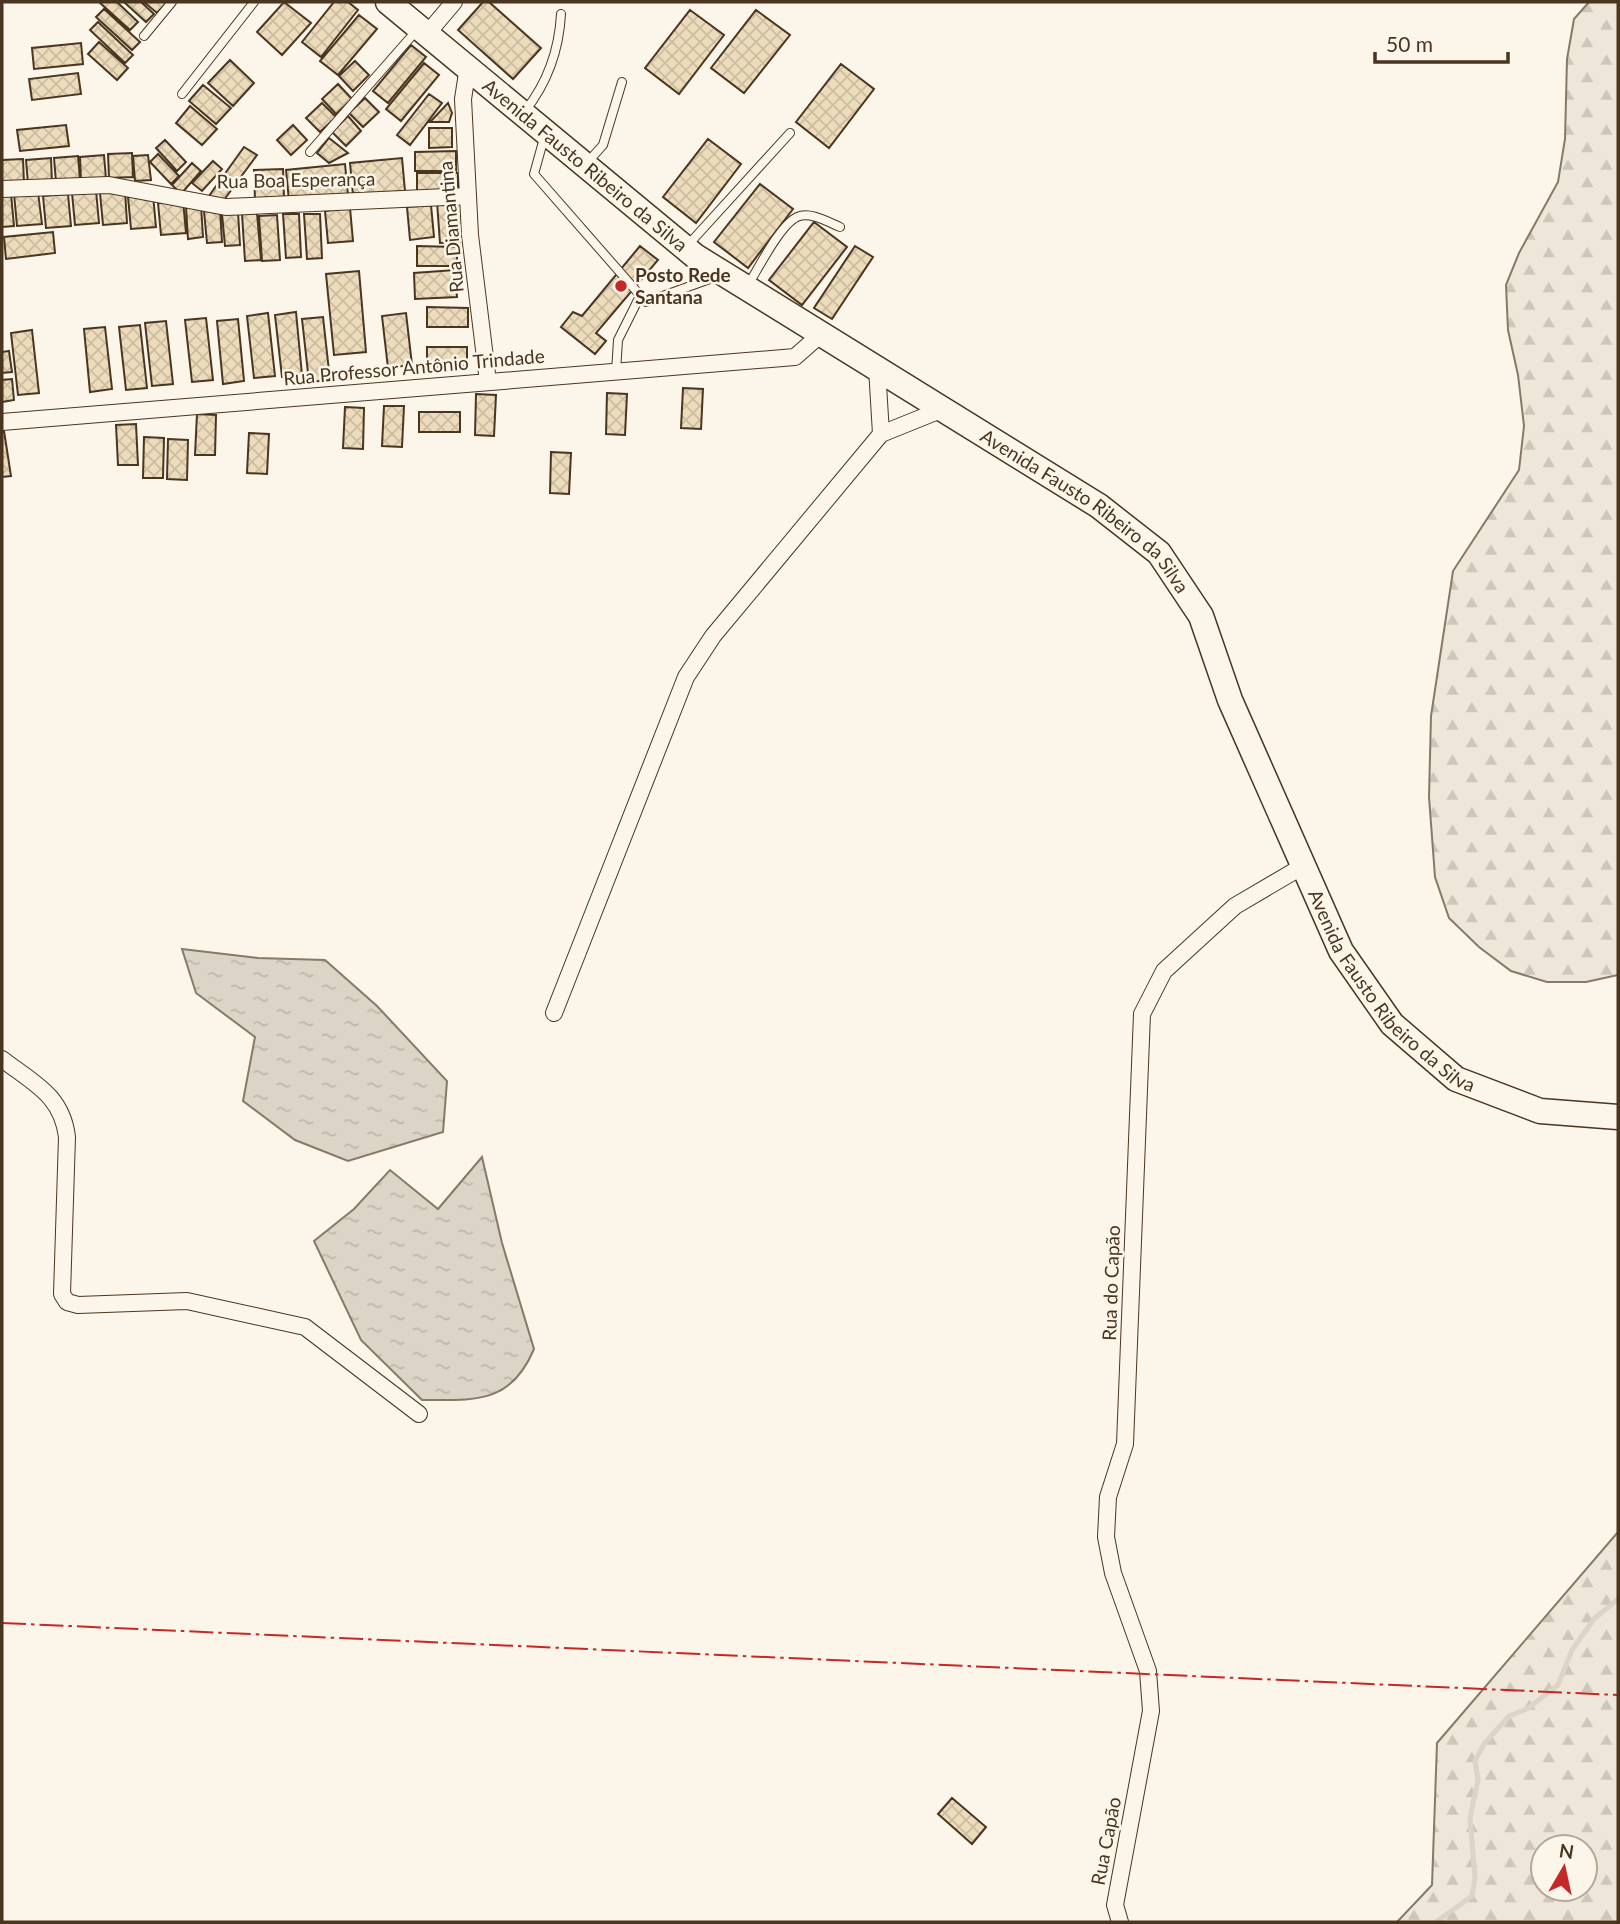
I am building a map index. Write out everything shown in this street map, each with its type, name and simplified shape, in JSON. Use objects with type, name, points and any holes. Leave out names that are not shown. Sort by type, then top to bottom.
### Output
[{"type":"main road","name":"Avenida Fausto Ribeiro da Silva","points":[[388,2],[686,248],[1099,506],[1159,553],[1201,616],[1230,701],[1341,951],[1392,1024],[1456,1079],[1540,1111],[1618,1117]]},
{"type":"street","points":[[423,31],[454,2]]},
{"type":"street","name":"Rua Diamantina","points":[[468,67],[463,99],[470,235],[488,382]]},
{"type":"street","name":"Rua Boa Esperança","points":[[2,189],[109,185],[226,207],[468,196]]},
{"type":"street","name":"Rua Professor Antônio Trindade","points":[[2,422],[794,357],[821,334]]},
{"type":"street","points":[[877,368],[881,434]]},
{"type":"street","points":[[554,1013],[686,677],[713,636],[881,434],[943,409]]},
{"type":"street","name":"Rua do Capão","points":[[1141,1766],[1151,1711],[1148,1671],[1113,1573],[1106,1537],[1108,1497],[1125,1444],[1142,1014],[1164,971],[1235,906],[1303,866]]},
{"type":"street","points":[[2,1059],[56,1101],[65,1116],[67,1137],[62,1294],[67,1303],[187,1301],[305,1327],[419,1413]]},
{"type":"street","name":"Rua Capão","points":[[1120,1922],[1115,1905],[1141,1766]]},
{"type":"lane","points":[[144,36],[172,2]]},
{"type":"lane","points":[[182,94],[254,2]]},
{"type":"lane","points":[[523,113],[539,94],[556,56],[561,14]]},
{"type":"lane","points":[[310,152],[423,31]]},
{"type":"lane","points":[[586,165],[603,145],[622,82]]},
{"type":"lane","points":[[546,132],[534,174],[646,303],[724,274]]},
{"type":"lane","points":[[686,248],[790,133]]},
{"type":"lane","points":[[746,287],[786,226],[798,216],[814,216],[840,227]]},
{"type":"lane","points":[[616,372],[618,340],[640,296]]},
{"type":"green space","points":[[1589,2],[1618,2],[1618,975],[1586,982],[1547,982],[1511,971],[1479,947],[1449,918],[1435,877],[1429,797],[1431,716],[1453,571],[1519,470],[1524,426],[1518,375],[1508,330],[1506,285],[1519,253],[1558,182],[1565,139],[1567,59],[1574,19]]},
{"type":"green space","points":[[1618,1532],[1618,1922],[1397,1922],[1432,1885],[1437,1743]]},
{"type":"water","points":[[182,949],[258,958],[325,960],[377,1006],[447,1081],[443,1132],[348,1161],[295,1140],[243,1101],[255,1037],[196,993]]},
{"type":"water","points":[[482,1157],[502,1243],[534,1349],[525,1367],[514,1380],[490,1395],[459,1400],[422,1400],[361,1340],[314,1241],[354,1209],[390,1170],[438,1209]]},
{"type":"building","points":[[99,2],[117,2],[138,22],[130,30]]},
{"type":"building","points":[[124,2],[141,2],[154,14],[146,22]]},
{"type":"building","points":[[144,2],[168,2],[157,13]]},
{"type":"building","points":[[284,2],[311,23],[282,55],[257,32]]},
{"type":"building","points":[[334,2],[348,2],[358,10],[321,57],[302,42]]},
{"type":"building","points":[[483,2],[489,2],[541,48],[513,79],[458,30]]},
{"type":"building","points":[[104,9],[140,42],[132,50],[96,17]]},
{"type":"building","points":[[690,10],[724,35],[679,94],[645,68]]},
{"type":"building","points":[[756,10],[790,35],[744,93],[711,68]]},
{"type":"building","points":[[359,15],[377,29],[338,75],[320,61]]},
{"type":"building","points":[[98,22],[133,55],[125,63],[90,30]]},
{"type":"building","points":[[99,42],[128,68],[117,80],[88,54]]},
{"type":"building","points":[[81,43],[83,64],[34,69],[32,48]]},
{"type":"building","points":[[411,45],[426,57],[388,103],[373,91]]},
{"type":"building","points":[[230,60],[254,83],[233,106],[208,83]]},
{"type":"building","points":[[355,61],[369,75],[353,91],[339,76]]},
{"type":"building","points":[[424,63],[439,75],[401,121],[386,109]]},
{"type":"building","points":[[841,64],[874,89],[829,148],[796,122]]},
{"type":"building","points":[[78,73],[81,94],[32,100],[29,79]]},
{"type":"building","points":[[338,84],[352,99],[336,114],[322,99]]},
{"type":"building","points":[[203,85],[231,108],[216,124],[189,101]]},
{"type":"building","points":[[429,94],[442,103],[410,145],[397,135]]},
{"type":"building","points":[[365,98],[379,112],[363,127],[349,113]]},
{"type":"building","points":[[322,103],[336,117],[320,132],[306,118]]},
{"type":"building","points":[[448,103],[452,113],[449,122],[430,122]]},
{"type":"building","points":[[190,106],[217,129],[202,145],[176,123]]},
{"type":"building","points":[[348,116],[361,131],[346,146],[332,132]]},
{"type":"building","points":[[66,125],[69,146],[20,151],[17,130]]},
{"type":"building","points":[[293,125],[307,140],[291,155],[277,140]]},
{"type":"building","points":[[429,128],[452,128],[452,147],[429,148]]},
{"type":"building","points":[[329,138],[348,153],[329,163],[317,153]]},
{"type":"building","points":[[708,139],[741,164],[696,223],[663,197]]},
{"type":"building","points":[[165,140],[186,162],[177,171],[156,148]]},
{"type":"building","points":[[244,147],[257,155],[221,204],[209,196]]},
{"type":"building","points":[[456,151],[456,171],[415,171],[415,152]]},
{"type":"building","points":[[132,153],[133,177],[109,178],[108,154]]},
{"type":"building","points":[[158,154],[179,176],[171,184],[150,162]]},
{"type":"building","points":[[104,155],[106,179],[81,181],[80,157]]},
{"type":"building","points":[[148,155],[151,180],[135,181],[133,156]]},
{"type":"building","points":[[78,156],[80,180],[56,182],[54,158]]},
{"type":"building","points":[[51,158],[52,183],[28,184],[26,160]]},
{"type":"building","points":[[402,158],[405,191],[353,195],[350,163]]},
{"type":"building","points":[[23,159],[24,183],[2,184],[2,160]]},
{"type":"building","points":[[213,161],[222,169],[202,191],[192,183]]},
{"type":"building","points":[[192,163],[201,171],[181,194],[172,185]]},
{"type":"building","points":[[345,164],[348,195],[289,201],[286,170]]},
{"type":"building","points":[[283,169],[284,198],[255,200],[254,170]]},
{"type":"building","points":[[417,173],[458,173],[458,193],[417,193]]},
{"type":"building","points":[[760,184],[793,209],[748,268],[714,242]]},
{"type":"building","points":[[96,190],[99,223],[75,225],[72,193]]},
{"type":"building","points":[[125,190],[127,223],[103,225],[100,193]]},
{"type":"building","points":[[38,192],[42,224],[17,226],[14,194]]},
{"type":"building","points":[[11,194],[14,226],[2,227],[2,195]]},
{"type":"building","points":[[68,194],[71,226],[46,228],[43,196]]},
{"type":"building","points":[[153,195],[156,227],[131,229],[128,197]]},
{"type":"building","points":[[183,200],[186,233],[161,235],[158,203]]},
{"type":"building","points":[[457,201],[460,242],[440,243],[437,202]]},
{"type":"building","points":[[201,205],[203,237],[188,239],[186,207]]},
{"type":"building","points":[[431,205],[434,237],[410,240],[407,207]]},
{"type":"building","points":[[350,208],[353,241],[328,243],[325,211]]},
{"type":"building","points":[[220,210],[222,242],[207,243],[204,211]]},
{"type":"building","points":[[238,212],[240,245],[225,246],[222,214]]},
{"type":"building","points":[[257,213],[261,260],[245,261],[242,214]]},
{"type":"building","points":[[283,214],[299,214],[301,257],[286,258]]},
{"type":"building","points":[[304,214],[320,214],[322,258],[307,259]]},
{"type":"building","points":[[277,215],[280,260],[262,261],[259,216]]},
{"type":"building","points":[[814,222],[847,247],[802,305],[769,280]]},
{"type":"building","points":[[53,232],[55,253],[6,259],[4,237]]},
{"type":"building","points":[[417,246],[457,247],[457,266],[417,266]]},
{"type":"building","name":"Posto Rede Santana","points":[[640,246],[658,260],[596,333],[606,341],[595,354],[561,327],[573,312],[582,316]]},
{"type":"building","points":[[855,246],[873,257],[832,319],[814,308]]},
{"type":"building","points":[[455,270],[457,297],[415,299],[414,273]]},
{"type":"building","points":[[359,271],[366,352],[334,355],[326,274]]},
{"type":"building","points":[[427,307],[468,308],[468,327],[427,327]]},
{"type":"building","points":[[296,312],[302,375],[282,377],[275,315]]},
{"type":"building","points":[[268,313],[275,376],[254,378],[247,316]]},
{"type":"building","points":[[406,313],[412,365],[388,368],[382,316]]},
{"type":"building","points":[[323,317],[330,380],[309,382],[302,319]]},
{"type":"building","points":[[206,318],[213,380],[192,382],[185,320]]},
{"type":"building","points":[[238,319],[244,381],[223,384],[217,321]]},
{"type":"building","points":[[166,321],[173,384],[152,386],[145,323]]},
{"type":"building","points":[[140,325],[147,388],[126,390],[119,327]]},
{"type":"building","points":[[105,327],[112,389],[90,392],[84,329]]},
{"type":"building","points":[[32,330],[39,393],[18,395],[11,333]]},
{"type":"building","points":[[427,347],[467,347],[467,366],[427,367]]},
{"type":"building","points":[[9,351],[12,372],[2,373],[2,352]]},
{"type":"building","points":[[12,379],[14,400],[2,402],[2,380]]},
{"type":"building","points":[[683,388],[703,389],[701,429],[681,428]]},
{"type":"building","points":[[607,393],[627,394],[625,435],[606,434]]},
{"type":"building","points":[[476,394],[496,395],[494,436],[475,435]]},
{"type":"building","points":[[384,406],[404,406],[402,447],[382,446]]},
{"type":"building","points":[[345,407],[364,408],[363,449],[343,448]]},
{"type":"building","points":[[419,412],[460,412],[460,432],[419,432]]},
{"type":"building","points":[[197,414],[216,415],[215,455],[195,455]]},
{"type":"building","points":[[136,424],[138,465],[118,465],[116,425]]},
{"type":"building","points":[[4,431],[11,476],[2,477],[2,432]]},
{"type":"building","points":[[249,433],[269,434],[267,474],[247,473]]},
{"type":"building","points":[[144,437],[164,438],[163,478],[143,478]]},
{"type":"building","points":[[168,439],[188,440],[187,480],[167,479]]},
{"type":"building","points":[[551,452],[571,453],[569,494],[550,493]]},
{"type":"building","points":[[952,1798],[986,1827],[972,1844],[938,1814]]},
{"type":"waterway","points":[[1436,1922],[1472,1896],[1475,1878],[1470,1818],[1478,1780],[1475,1761],[1484,1744],[1509,1716],[1527,1709],[1558,1685],[1572,1650],[1594,1619],[1618,1599]]},
{"type":"power","points":[[2,1623],[1618,1695]]},
{"type":"place","name":"Posto Rede Santana","points":[[621,286]]}]
